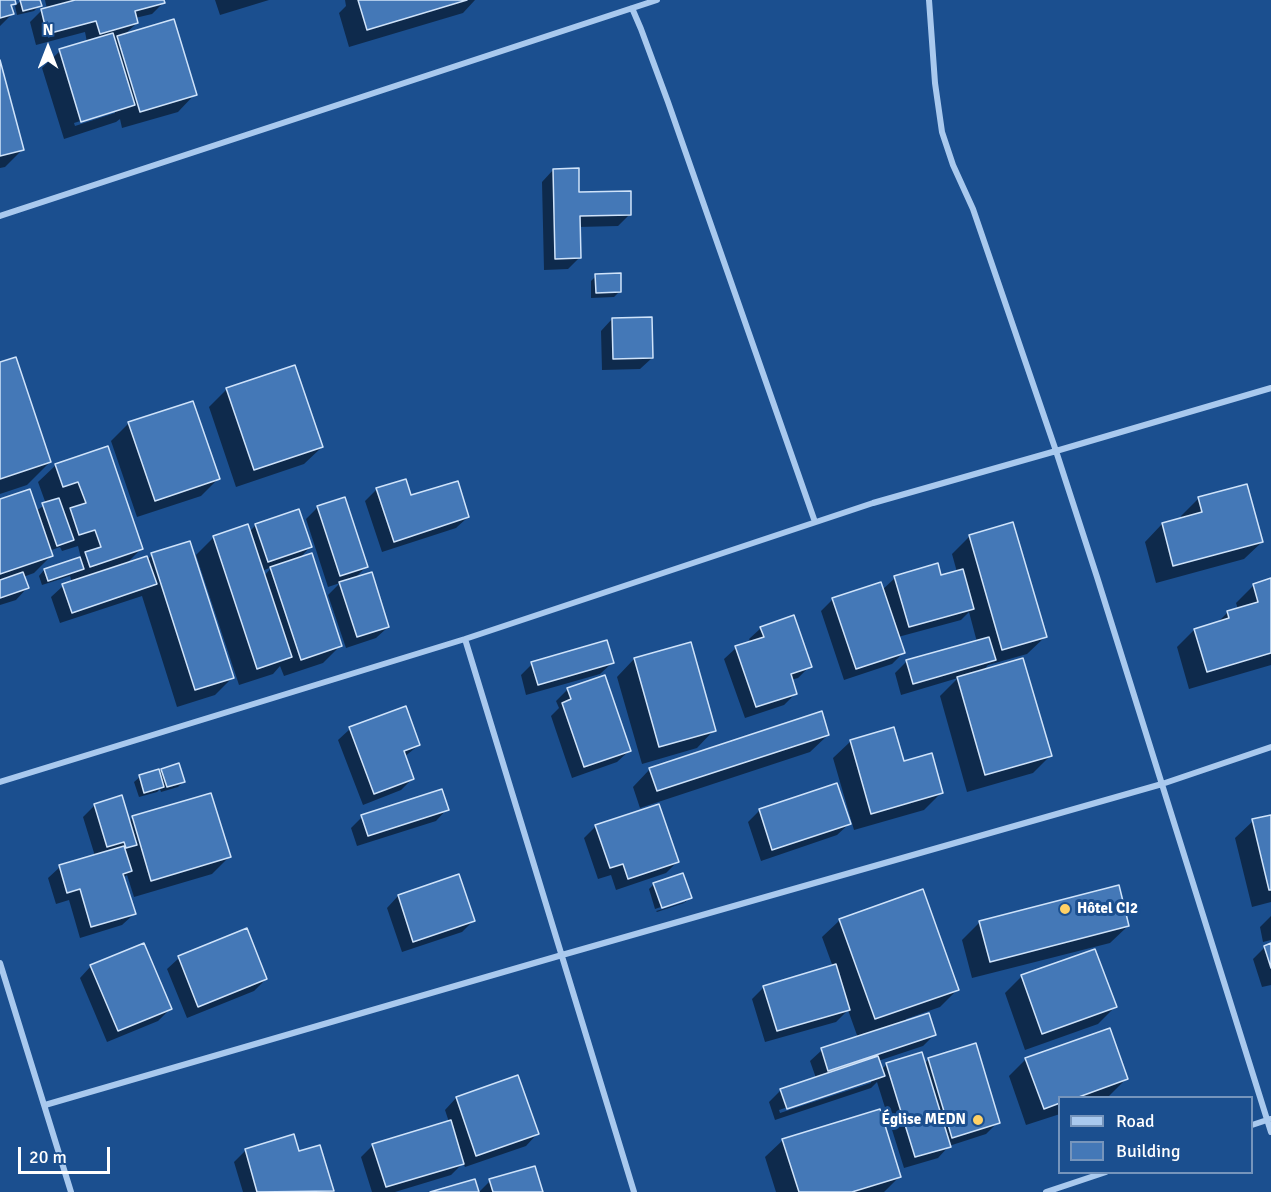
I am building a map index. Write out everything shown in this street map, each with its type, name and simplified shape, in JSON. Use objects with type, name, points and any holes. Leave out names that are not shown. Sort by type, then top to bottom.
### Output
[{"type":"street","points":[[0,216],[657,0]]},
{"type":"street","points":[[929,0],[935,82],[942,132],[953,165],[976,218],[1056,451],[1269,1119],[1271,1132]]},
{"type":"street","points":[[632,8],[668,102],[815,522]]},
{"type":"street","points":[[0,782],[465,639],[873,503],[1271,388]]},
{"type":"street","points":[[465,639],[634,1192]]},
{"type":"street","points":[[45,1106],[1161,784],[1271,747]]},
{"type":"street","points":[[0,963],[71,1192]]},
{"type":"street","points":[[1253,1124],[1269,1119]]},
{"type":"street","points":[[1046,1192],[1103,1174]]},
{"type":"building","points":[[0,0],[15,0],[16,4],[11,5],[14,14],[0,18]]},
{"type":"building","points":[[20,0],[40,0],[42,6],[23,11]]},
{"type":"building","points":[[75,0],[164,0],[165,3],[135,11],[138,23],[100,34],[96,21],[47,34],[41,9]]},
{"type":"building","points":[[358,0],[467,0],[367,30]]},
{"type":"building","points":[[174,19],[197,95],[140,112],[117,36]]},
{"type":"building","points":[[113,33],[135,105],[81,122],[59,49]]},
{"type":"building","points":[[0,60],[24,150],[0,156]]},
{"type":"building","points":[[579,168],[579,192],[631,191],[631,215],[580,216],[581,258],[555,259],[553,169]]},
{"type":"building","points":[[621,273],[621,292],[596,293],[595,274]]},
{"type":"building","points":[[652,317],[653,358],[613,359],[612,318]]},
{"type":"building","points":[[16,357],[51,462],[0,479],[0,362]]},
{"type":"building","points":[[295,365],[323,447],[254,470],[226,388]]},
{"type":"building","points":[[193,401],[220,479],[155,501],[128,422]]},
{"type":"building","points":[[108,446],[143,549],[90,567],[85,552],[101,547],[95,530],[79,535],[70,508],[86,503],[78,482],[63,487],[55,464]]},
{"type":"building","points":[[406,479],[411,495],[458,481],[469,517],[394,542],[376,488]]},
{"type":"building","points":[[1247,484],[1263,542],[1173,566],[1162,523],[1202,512],[1198,497]]},
{"type":"building","points":[[30,489],[53,556],[0,574],[0,499]]},
{"type":"building","points":[[345,497],[368,567],[340,576],[317,506]]},
{"type":"building","points":[[59,498],[74,540],[57,546],[42,503]]},
{"type":"building","points":[[299,509],[312,547],[268,562],[255,524]]},
{"type":"building","points":[[1013,522],[1047,637],[1002,650],[969,535]]},
{"type":"building","points":[[248,524],[292,657],[257,669],[213,536]]},
{"type":"building","points":[[190,541],[234,678],[195,690],[151,553]]},
{"type":"building","points":[[312,553],[342,646],[301,660],[270,567]]},
{"type":"building","points":[[147,556],[157,584],[72,613],[62,584]]},
{"type":"building","points":[[80,557],[84,569],[48,581],[44,569]]},
{"type":"building","points":[[938,563],[941,575],[963,569],[974,609],[909,627],[894,576]]},
{"type":"building","points":[[23,572],[29,588],[0,598],[0,580]]},
{"type":"building","points":[[372,572],[389,627],[357,637],[339,582]]},
{"type":"building","points":[[1271,578],[1271,653],[1207,672],[1194,629],[1229,618],[1227,611],[1258,602],[1253,584]]},
{"type":"building","points":[[881,582],[905,653],[856,669],[832,598]]},
{"type":"building","points":[[794,615],[812,667],[791,674],[797,694],[756,707],[735,646],[764,637],[760,627]]},
{"type":"building","points":[[989,637],[996,660],[913,684],[906,660]]},
{"type":"building","points":[[607,640],[614,663],[538,685],[531,662]]},
{"type":"building","points":[[691,642],[716,731],[659,747],[634,658]]},
{"type":"building","points":[[1023,658],[1052,756],[985,775],[957,677]]},
{"type":"building","points":[[605,675],[631,751],[584,767],[562,703],[571,699],[567,688]]},
{"type":"building","points":[[406,706],[420,745],[404,751],[414,779],[374,794],[349,727]]},
{"type":"building","points":[[822,711],[829,735],[657,791],[649,768]]},
{"type":"building","points":[[894,727],[904,761],[932,753],[943,793],[871,814],[850,740]]},
{"type":"building","points":[[179,763],[185,782],[167,787],[161,769]]},
{"type":"building","points":[[159,769],[164,787],[144,793],[139,775]]},
{"type":"building","points":[[837,783],[851,824],[772,850],[759,809]]},
{"type":"building","points":[[442,789],[449,810],[368,836],[361,815]]},
{"type":"building","points":[[211,793],[231,857],[151,881],[132,816]]},
{"type":"building","points":[[122,795],[137,845],[126,848],[124,842],[107,847],[94,804]]},
{"type":"building","points":[[659,804],[679,862],[628,879],[623,864],[610,868],[595,825]]},
{"type":"building","points":[[1271,815],[1271,890],[1269,890],[1252,819]]},
{"type":"building","points":[[124,846],[132,871],[123,874],[136,914],[91,927],[80,889],[67,893],[59,865]]},
{"type":"building","points":[[683,873],[692,898],[662,908],[653,883]]},
{"type":"building","points":[[459,874],[475,921],[413,942],[398,895]]},
{"type":"building","points":[[1119,885],[1129,926],[990,962],[979,921]]},
{"type":"building","points":[[923,889],[959,990],[875,1019],[839,919]]},
{"type":"building","points":[[247,928],[267,979],[198,1007],[178,956]]},
{"type":"building","points":[[144,943],[172,1009],[118,1031],[90,965]]},
{"type":"building","points":[[1271,943],[1271,968],[1264,946]]},
{"type":"building","points":[[1095,949],[1117,1007],[1042,1034],[1021,975]]},
{"type":"building","points":[[836,964],[850,1010],[777,1031],[763,986]]},
{"type":"building","points":[[929,1013],[936,1035],[828,1071],[821,1048]]},
{"type":"building","points":[[1110,1028],[1128,1079],[1081,1096],[1058,1096],[1058,1104],[1044,1109],[1025,1058]]},
{"type":"building","points":[[976,1043],[1000,1123],[952,1138],[928,1058]]},
{"type":"building","points":[[922,1052],[951,1147],[915,1157],[886,1063]]},
{"type":"building","points":[[878,1056],[885,1076],[787,1109],[780,1089]]},
{"type":"building","points":[[518,1075],[539,1134],[476,1156],[456,1097]]},
{"type":"building","points":[[880,1109],[901,1177],[852,1192],[799,1192],[782,1139]]},
{"type":"building","points":[[451,1120],[464,1164],[386,1187],[372,1144]]},
{"type":"building","points":[[294,1134],[299,1151],[320,1145],[334,1191],[257,1192],[245,1149]]},
{"type":"building","points":[[535,1166],[543,1192],[493,1192],[489,1179]]},
{"type":"building","points":[[475,1179],[479,1192],[430,1192]]},
{"type":"place","name":"Hôtel CI2","points":[[1065,909]]},
{"type":"place","name":"Église MEDN","points":[[978,1120]]}]
